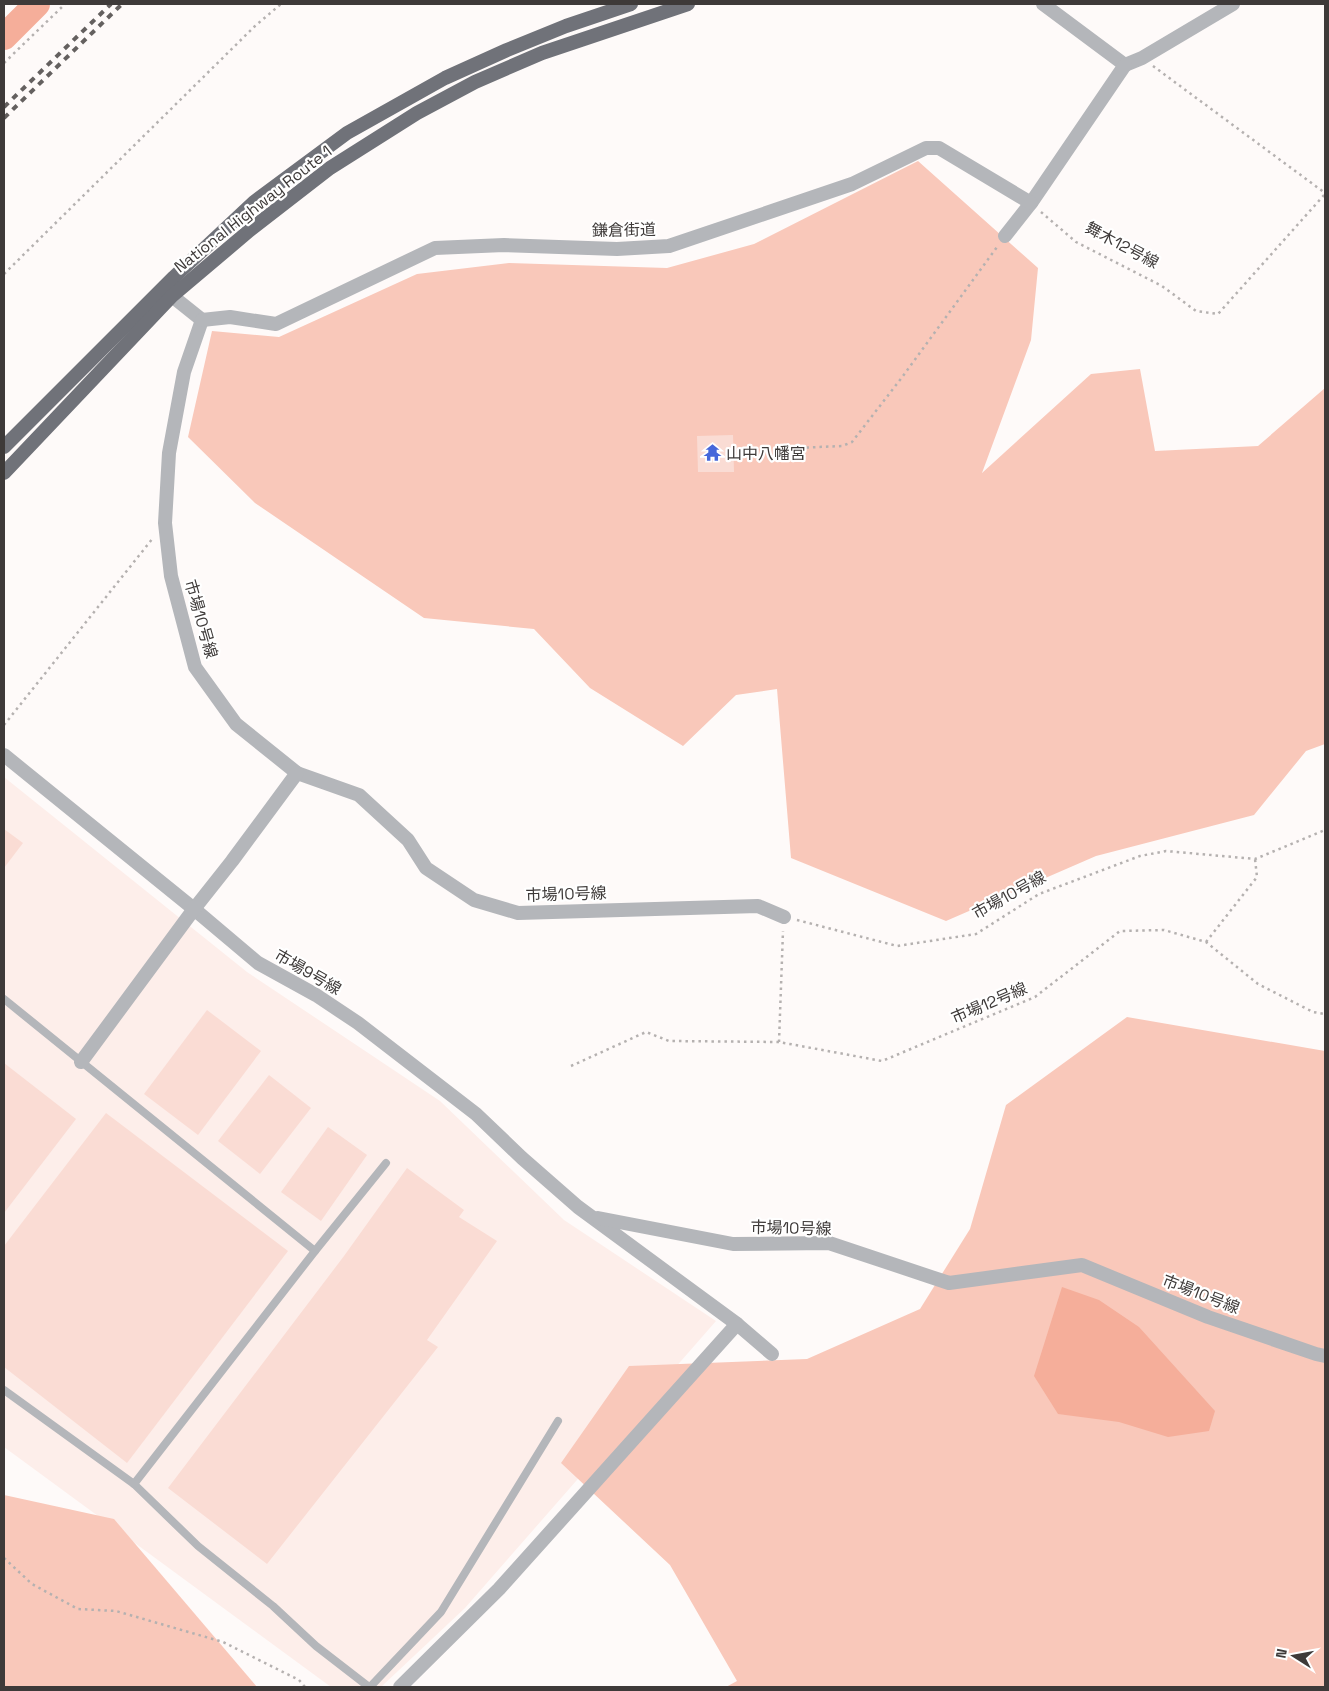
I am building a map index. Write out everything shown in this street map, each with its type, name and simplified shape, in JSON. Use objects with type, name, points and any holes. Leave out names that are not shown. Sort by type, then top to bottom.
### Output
[{"type":"highway","name":"National Highway Route 1","points":[[4,447],[174,278],[254,202],[347,132],[446,78],[506,50],[566,26],[631,4]]},
{"type":"highway","name":"National Highway Route 1","points":[[4,473],[172,296],[258,224],[330,168],[417,113],[475,82],[542,53],[688,4]]},
{"type":"street","points":[[1043,4],[1125,65]]},
{"type":"street","points":[[1006,236],[1031,203],[1125,65],[1142,58],[1233,4]]},
{"type":"street","name":"鎌倉街道","points":[[202,320],[230,317],[276,324],[436,248],[504,244],[617,249],[669,246],[852,184],[926,148],[939,148],[1031,203]]},
{"type":"street","points":[[172,296],[202,320]]},
{"type":"street","name":"市場10号線","points":[[202,320],[184,372],[169,453],[165,523],[171,576],[195,667],[236,724],[297,773],[359,795],[408,840],[426,868],[474,900],[518,913],[758,906],[784,917]]},
{"type":"street","name":"市場9号線","points":[[4,755],[258,963],[316,995],[358,1023],[476,1114],[578,1207],[737,1324],[772,1354]]},
{"type":"street","points":[[82,1062],[297,773]]},
{"type":"street","name":"市場10号線","points":[[595,1218],[733,1244],[829,1243],[949,1283],[1082,1265],[1208,1318],[1325,1356]]},
{"type":"street","points":[[400,1687],[499,1589],[737,1324]]},
{"type":"lane","points":[[4,999],[314,1251]]},
{"type":"lane","points":[[134,1484],[314,1251],[386,1163]]},
{"type":"lane","points":[[4,1390],[134,1484],[198,1546],[273,1606],[316,1646],[370,1687],[441,1612],[558,1421]]},
{"type":"path","points":[[4,63],[65,4]]},
{"type":"path","points":[[4,274],[255,26],[281,4]]},
{"type":"path","points":[[1142,58],[1325,194]]},
{"type":"path","name":"舞木12号線","points":[[1031,203],[1076,242],[1162,286],[1196,311],[1218,314],[1325,194]]},
{"type":"path","points":[[748,450],[842,446],[852,442],[1006,236]]},
{"type":"path","points":[[4,725],[165,523]]},
{"type":"path","name":"市場10号線","points":[[784,917],[897,946],[976,934],[1039,894],[1140,856],[1166,851],[1255,859],[1325,830]]},
{"type":"path","points":[[1206,942],[1257,877],[1255,859]]},
{"type":"path","points":[[779,1042],[784,917]]},
{"type":"path","name":"市場12号線","points":[[571,1066],[646,1032],[669,1041],[779,1042],[882,1060],[1035,997],[1120,931],[1164,930],[1206,942],[1258,984],[1313,1012],[1325,1014]]},
{"type":"path","points":[[4,1558],[32,1584],[78,1609],[116,1611],[223,1642],[299,1680],[305,1687]]},
{"type":"shaded area","points":[[918,161],[1038,268],[1031,340],[982,473],[1091,374],[1140,369],[1155,451],[1258,446],[1325,388],[1325,744],[1306,751],[1254,815],[1096,856],[946,921],[791,858],[777,689],[736,695],[683,746],[590,688],[534,629],[424,618],[255,503],[188,437],[212,331],[279,337],[417,274],[509,263],[667,268],[754,244]]},
{"type":"shaded area","points":[[4,777],[247,972],[440,1101],[564,1220],[716,1321],[465,1608],[381,1687],[331,1687],[4,1447]]},
{"type":"shaded area","points":[[1127,1017],[1325,1051],[1325,1687],[726,1687],[737,1681],[670,1565],[561,1463],[629,1366],[807,1359],[920,1309],[970,1229],[1006,1105]]},
{"type":"shaded area","points":[[1062,1287],[1099,1300],[1139,1327],[1215,1411],[1209,1431],[1168,1437],[1119,1422],[1058,1414],[1034,1376]]},
{"type":"shaded area","points":[[4,1495],[114,1519],[257,1687],[4,1687]]},
{"type":"building","points":[[733,435],[734,472],[698,472],[697,436]]},
{"type":"building","points":[[4,829],[23,843],[4,868]]},
{"type":"building","points":[[207,1010],[261,1051],[198,1135],[144,1094]]},
{"type":"building","points":[[4,1063],[76,1119],[4,1213]]},
{"type":"building","points":[[269,1075],[311,1108],[260,1174],[218,1141]]},
{"type":"building","points":[[106,1113],[288,1251],[127,1463],[4,1367],[4,1246]]},
{"type":"building","points":[[328,1127],[367,1155],[321,1221],[281,1192]]},
{"type":"building","points":[[407,1168],[464,1210],[459,1217],[497,1241],[427,1340],[438,1347],[267,1564],[168,1488],[344,1256]]},
{"type":"waterway","points":[[4,37],[37,4]]},
{"type":"railway","points":[[4,107],[111,4]]},
{"type":"railway","points":[[4,118],[122,4]]},
{"type":"place","name":"山中八幡宮","points":[[712,453]]}]
